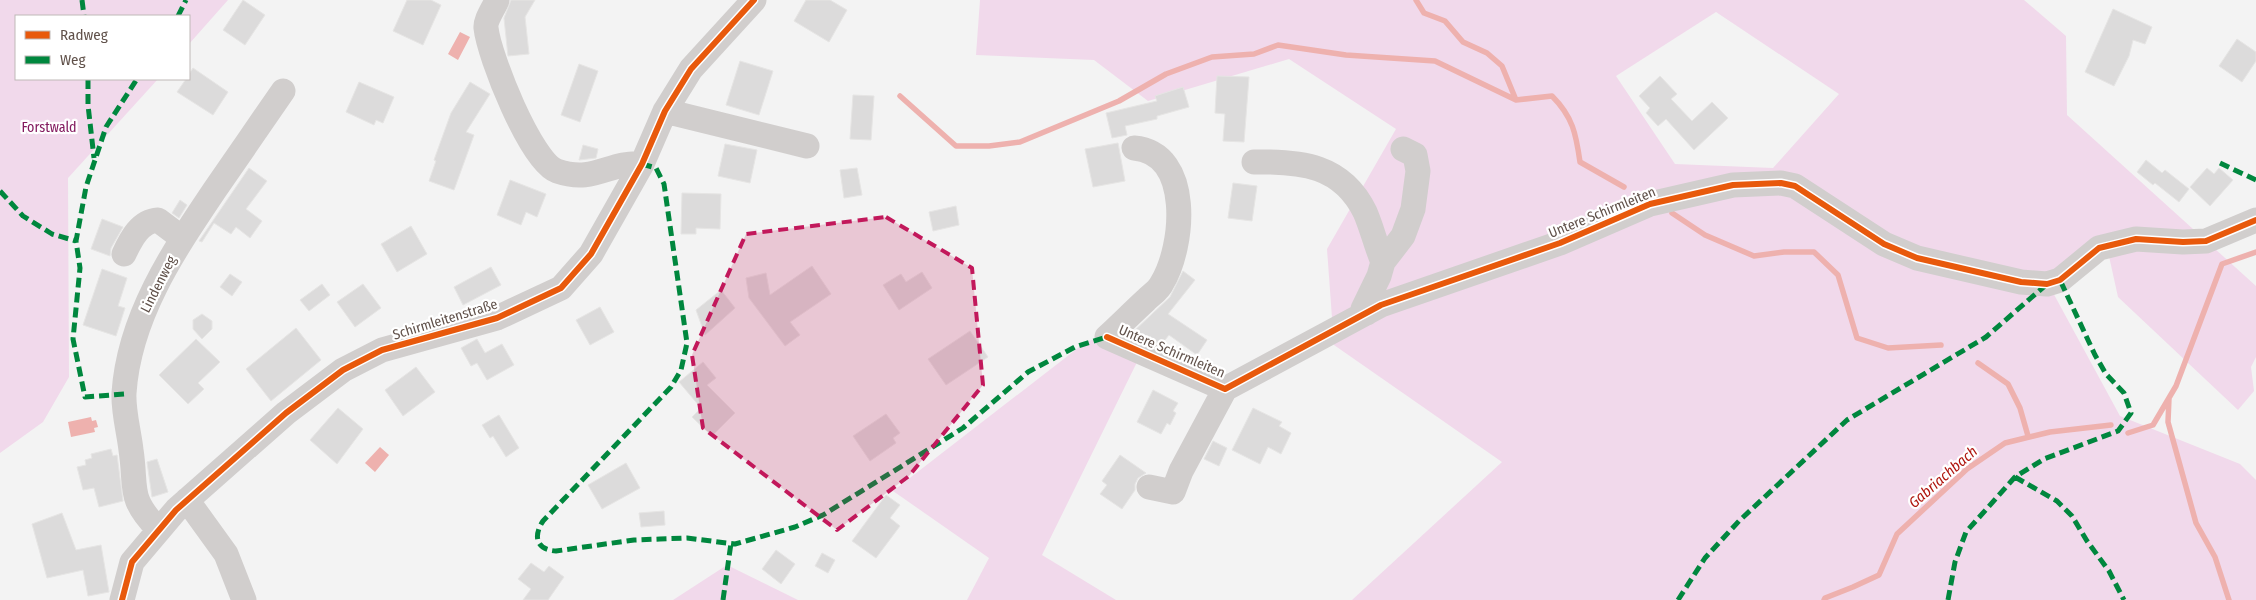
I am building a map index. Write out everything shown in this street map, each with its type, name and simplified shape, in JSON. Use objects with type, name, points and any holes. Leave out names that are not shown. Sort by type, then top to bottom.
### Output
[{"type":"street","points":[[497,0],[486,26],[494,60],[519,121],[537,152],[554,170],[577,176],[597,174],[628,162],[642,164]]},
{"type":"street","name":"Schirmleitenstraße","points":[[122,600],[132,562],[158,529],[187,500],[286,413],[343,370],[382,350],[497,318],[561,288],[591,254],[642,164],[665,111],[691,69],[754,0]]},
{"type":"street","name":"Lindenweg","points":[[158,529],[142,513],[134,492],[132,456],[124,394],[132,347],[145,306],[182,238],[283,91]]},
{"type":"street","points":[[665,111],[807,146]]},
{"type":"street","name":"Untere Schirmleiten","points":[[1134,148],[1146,149],[1166,163],[1174,178],[1178,204],[1176,246],[1162,284],[1107,337],[1225,389],[1381,305],[1560,243],[1650,204],[1733,185],[1782,183],[1795,186],[1884,244],[1917,258],[2021,282],[2047,284],[2060,280],[2099,248],[2136,239],[2206,241],[2256,220]]},
{"type":"street","points":[[1367,313],[1362,309],[1379,276],[1383,262],[1403,236],[1413,209],[1418,171],[1415,155],[1403,150]]},
{"type":"street","points":[[1254,162],[1288,161],[1317,167],[1344,182],[1364,211],[1383,262]]},
{"type":"street","points":[[124,254],[133,235],[151,221],[158,220],[182,238]]},
{"type":"street","points":[[1149,487],[1173,492],[1181,471],[1225,389]]},
{"type":"street","points":[[187,500],[226,554],[244,600]]},
{"type":"highlighted area","points":[[886,217],[972,268],[983,385],[909,476],[837,530],[703,428],[692,355],[746,234]]},
{"type":"green space","name":"Forstwald","points":[[0,0],[228,0],[190,43],[190,15],[15,15],[15,80],[157,80],[68,178],[69,377],[43,422],[0,453]]},
{"type":"green space","points":[[980,0],[2024,0],[2066,36],[2067,115],[2256,286],[2256,357],[2251,367],[2254,391],[2238,410],[2118,297],[2105,238],[2051,289],[2120,416],[2240,464],[2256,480],[2256,600],[1352,600],[1502,462],[1334,345],[1327,249],[1396,129],[1289,59],[1148,101],[1094,60],[976,55]],"holes":[[[1716,12],[1839,94],[1773,168],[1675,164],[1616,76]]]},
{"type":"green space","points":[[1107,337],[1141,354],[1042,555],[1116,600],[967,600],[989,558],[893,491],[1087,341]]},
{"type":"green space","points":[[727,565],[798,600],[673,600]]},
{"type":"shaded area","points":[[460,32],[470,37],[458,60],[448,54]]},
{"type":"shaded area","points":[[91,417],[92,421],[96,420],[98,427],[94,428],[95,432],[71,437],[68,422]]},
{"type":"shaded area","points":[[380,447],[389,455],[375,472],[365,463]]},
{"type":"building","points":[[243,0],[265,15],[245,45],[223,30]]},
{"type":"building","points":[[407,0],[431,0],[441,5],[423,45],[393,31]]},
{"type":"building","points":[[511,0],[535,0],[525,17],[529,54],[508,56],[504,18]]},
{"type":"building","points":[[806,0],[830,0],[847,10],[829,42],[794,21]]},
{"type":"building","points":[[2113,9],[2152,27],[2145,44],[2133,40],[2129,56],[2114,86],[2085,72]]},
{"type":"building","points":[[2237,39],[2256,52],[2256,61],[2242,82],[2219,66]]},
{"type":"building","points":[[740,61],[773,71],[759,115],[726,105]]},
{"type":"building","points":[[579,64],[598,71],[580,122],[561,115]]},
{"type":"building","points":[[193,68],[228,92],[213,115],[177,92],[185,80],[190,80],[190,72]]},
{"type":"building","points":[[1217,76],[1249,77],[1244,142],[1223,141],[1225,114],[1215,113]]},
{"type":"building","points":[[1660,76],[1677,94],[1671,99],[1692,121],[1712,102],[1728,118],[1694,150],[1666,119],[1658,126],[1646,113],[1650,108],[1639,96]]},
{"type":"building","points":[[359,82],[394,97],[383,123],[376,120],[374,125],[346,112]]},
{"type":"building","points":[[470,82],[490,94],[466,132],[474,135],[454,190],[429,181],[436,161],[434,160],[451,113]]},
{"type":"building","points":[[1183,87],[1189,107],[1157,116],[1157,119],[1125,126],[1127,135],[1112,138],[1106,113],[1157,101],[1155,96]]},
{"type":"building","points":[[853,95],[874,96],[871,140],[850,139]]},
{"type":"building","points":[[1118,143],[1125,181],[1093,187],[1085,149]]},
{"type":"building","points":[[725,144],[757,150],[750,183],[718,176]]},
{"type":"building","points":[[583,145],[598,149],[596,158],[579,160]]},
{"type":"building","points":[[2146,160],[2162,173],[2165,170],[2189,189],[2179,202],[2155,183],[2153,185],[2137,172]]},
{"type":"building","points":[[249,168],[267,181],[246,209],[262,221],[250,238],[236,227],[231,234],[214,223],[202,242],[199,241]]},
{"type":"building","points":[[857,168],[862,195],[844,198],[840,170]]},
{"type":"building","points":[[2207,168],[2214,174],[2219,168],[2233,180],[2210,206],[2190,187]]},
{"type":"building","points":[[510,180],[546,194],[537,217],[526,212],[521,225],[497,215]]},
{"type":"building","points":[[1233,183],[1257,186],[1252,221],[1228,218]]},
{"type":"building","points":[[682,193],[721,194],[720,229],[696,228],[696,234],[681,234]]},
{"type":"building","points":[[180,200],[187,205],[179,218],[172,213]]},
{"type":"building","points":[[956,206],[959,225],[933,231],[929,212]]},
{"type":"building","points":[[102,219],[123,227],[111,248],[110,256],[91,249]]},
{"type":"building","points":[[411,226],[427,254],[397,272],[381,244]]},
{"type":"building","points":[[812,266],[831,294],[790,322],[800,335],[785,346],[749,298],[746,278],[766,273],[770,295]]},
{"type":"building","points":[[491,267],[501,285],[463,305],[454,287]]},
{"type":"building","points":[[102,269],[127,278],[118,306],[125,308],[116,336],[83,325]]},
{"type":"building","points":[[1183,271],[1195,280],[1168,314],[1207,340],[1197,355],[1169,335],[1161,345],[1133,332],[1170,297]]},
{"type":"building","points":[[922,272],[932,288],[899,310],[883,285],[901,274],[906,282]]},
{"type":"building","points":[[230,274],[242,282],[232,296],[220,287]]},
{"type":"building","points":[[322,284],[330,295],[309,311],[300,300]]},
{"type":"building","points":[[363,284],[381,308],[355,327],[337,302]]},
{"type":"building","points":[[721,290],[735,308],[705,335],[696,310]]},
{"type":"building","points":[[600,307],[614,332],[590,345],[576,320]]},
{"type":"building","points":[[202,314],[212,321],[212,329],[202,339],[193,329],[193,320]]},
{"type":"building","points":[[296,328],[321,360],[271,401],[246,369]]},
{"type":"building","points":[[970,331],[988,357],[946,385],[928,359]]},
{"type":"building","points":[[196,339],[220,362],[198,383],[204,389],[188,404],[159,375]]},
{"type":"building","points":[[477,339],[485,353],[502,344],[514,365],[487,380],[477,363],[471,366],[461,348]]},
{"type":"building","points":[[703,362],[716,378],[707,385],[735,413],[712,436],[692,417],[701,408],[679,382]]},
{"type":"building","points":[[416,367],[435,392],[403,416],[385,390]]},
{"type":"building","points":[[1153,390],[1178,403],[1173,411],[1176,413],[1170,425],[1167,423],[1161,434],[1137,422]]},
{"type":"building","points":[[338,408],[363,429],[337,464],[310,440]]},
{"type":"building","points":[[1253,408],[1282,422],[1279,426],[1291,433],[1281,454],[1268,447],[1260,464],[1232,450]]},
{"type":"building","points":[[886,414],[900,433],[893,438],[896,443],[870,461],[853,436]]},
{"type":"building","points":[[499,415],[519,448],[506,457],[493,436],[490,438],[482,425]]},
{"type":"building","points":[[1213,441],[1227,448],[1219,466],[1204,459]]},
{"type":"building","points":[[111,449],[113,456],[117,455],[123,501],[99,507],[94,488],[83,490],[77,467],[86,465],[85,460],[92,458],[91,454]]},
{"type":"building","points":[[1120,455],[1146,473],[1138,478],[1135,490],[1122,509],[1100,494],[1107,485],[1102,481]]},
{"type":"building","points":[[157,459],[168,492],[152,497],[147,462]]},
{"type":"building","points":[[626,463],[640,488],[602,509],[588,485]]},
{"type":"building","points":[[886,495],[900,505],[890,518],[900,526],[876,558],[852,541]]},
{"type":"building","points":[[664,511],[665,525],[641,527],[639,513]]},
{"type":"building","points":[[62,513],[76,550],[101,545],[109,592],[88,596],[83,570],[47,578],[32,524]]},
{"type":"building","points":[[776,550],[795,564],[781,584],[762,569]]},
{"type":"building","points":[[822,553],[835,560],[828,573],[815,566]]},
{"type":"building","points":[[531,563],[544,572],[549,566],[564,577],[548,600],[523,600],[531,589],[518,579]]},
{"type":"waterway","points":[[1416,0],[1424,13],[1445,21],[1463,42],[1487,53],[1502,66],[1516,100]]},
{"type":"waterway","points":[[900,96],[956,146],[989,146],[1020,142],[1119,101],[1166,74],[1212,57],[1254,54],[1278,45],[1346,55],[1435,61],[1516,100],[1552,96],[1565,111],[1572,126],[1580,162],[1624,187]]},
{"type":"waterway","points":[[1672,213],[1705,235],[1754,256],[1784,252],[1814,252],[1838,275],[1857,338],[1888,348],[1941,345]]},
{"type":"waterway","name":"Gabriachbach","points":[[2128,433],[2153,425],[2176,386],[2222,264],[2256,252]]},
{"type":"waterway","points":[[1978,363],[2008,384],[2020,408],[2028,436]]},
{"type":"waterway","points":[[2169,398],[2168,422],[2196,523],[2215,557],[2229,600]]},
{"type":"waterway","name":"Gabriachbach","points":[[1824,600],[1879,575],[1897,534],[1967,469],[2005,443],[2050,432],[2111,425]]},
{"type":"marked path","points":[[82,0],[84,15]]},
{"type":"marked path","points":[[178,15],[186,0]]},
{"type":"marked path","points":[[88,80],[88,105],[94,158]]},
{"type":"marked path","points":[[124,394],[85,397],[73,339],[80,268],[76,241],[86,187],[106,127],[136,80]]},
{"type":"marked path","points":[[2220,163],[2256,180]]},
{"type":"marked path","points":[[642,164],[656,168],[664,184],[687,343],[681,370],[671,387],[543,521],[537,537],[540,545],[549,550],[556,551],[634,540],[687,538],[735,544],[795,527],[823,515],[963,428],[1028,372],[1075,347],[1107,337]]},
{"type":"marked path","points":[[0,191],[23,216],[52,234],[76,241]]},
{"type":"marked path","points":[[1948,600],[1955,562],[1966,532],[2015,477],[2044,459],[2118,431],[2131,413],[2124,393],[2106,374],[2095,355],[2060,280]]},
{"type":"marked path","points":[[1678,600],[1705,558],[1739,521],[1847,420],[1986,337],[2047,284]]},
{"type":"marked path","points":[[2015,477],[2057,501],[2072,516],[2087,541],[2109,571],[2124,600]]},
{"type":"marked path","points":[[723,600],[731,543]]},
{"type":"cycle path","points":[[122,600],[132,562],[176,510],[286,413],[343,370],[382,350],[497,318],[561,288],[591,254],[642,164],[665,111],[691,69],[754,0]]},
{"type":"cycle path","points":[[1107,337],[1225,389],[1381,305],[1560,243],[1650,204],[1733,185],[1781,183],[1795,186],[1884,244],[1917,258],[2021,282],[2047,284],[2060,280],[2099,248],[2136,239],[2183,242],[2206,241],[2256,220]]}]
